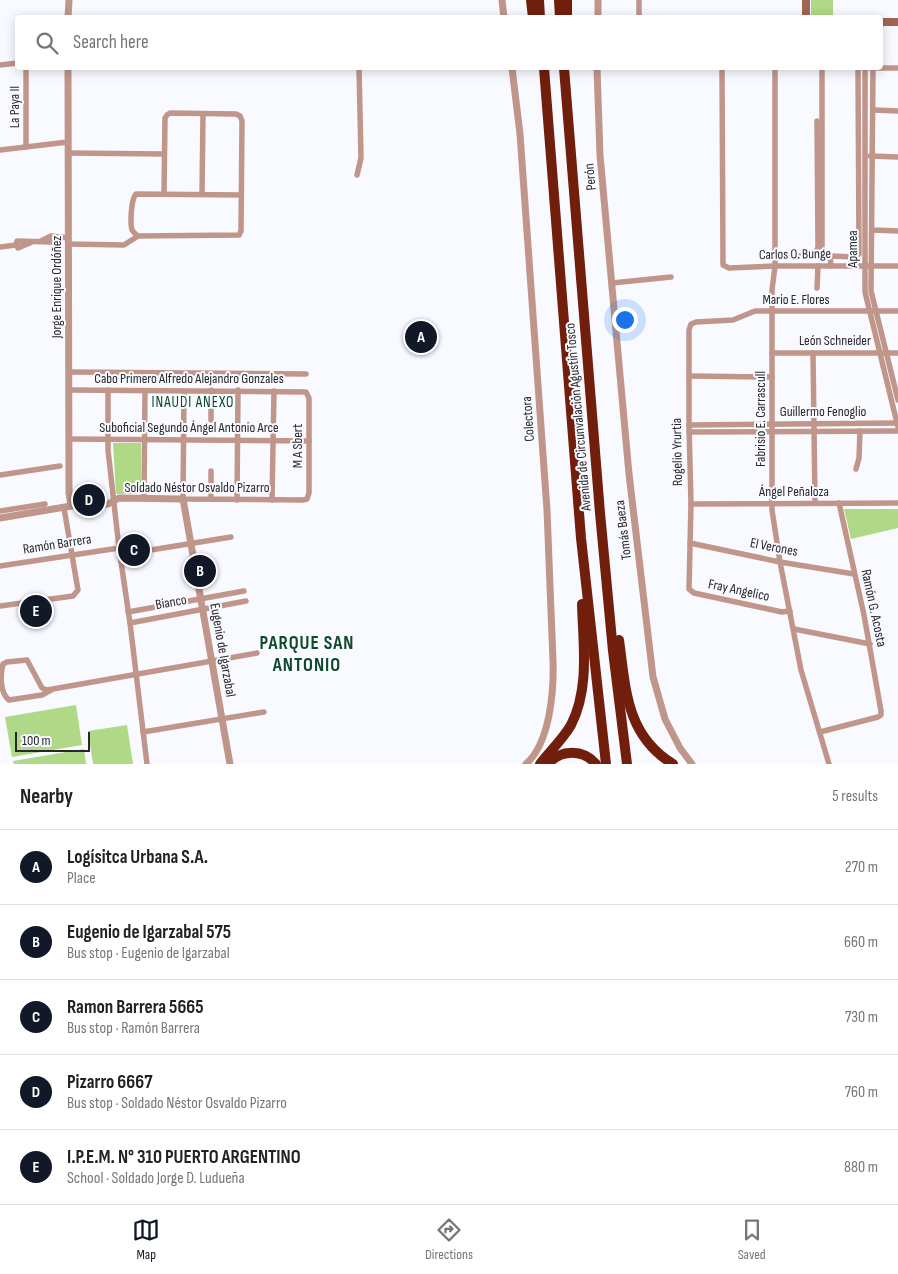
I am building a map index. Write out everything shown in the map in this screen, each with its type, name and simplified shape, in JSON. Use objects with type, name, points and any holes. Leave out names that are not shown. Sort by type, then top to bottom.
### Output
[{"type":"highway","points":[[531,0],[533,15]]},
{"type":"highway","points":[[539,0],[540,15]]},
{"type":"highway","points":[[559,0],[560,15]]},
{"type":"highway","points":[[567,0],[567,15]]},
{"type":"highway","points":[[539,70],[541,98],[552,165]]},
{"type":"highway","name":"Avenida de Circunvalación Agustín Tosco","points":[[544,70],[581,538],[606,764]]},
{"type":"highway","name":"Avenida de Circunvalación Agustín Tosco","points":[[565,70],[600,512],[614,661],[627,764]]},
{"type":"highway","points":[[600,512],[609,563],[622,665],[634,719],[646,742],[663,758],[673,764]]},
{"type":"highway","points":[[540,764],[570,726],[579,706],[582,690],[581,538]]},
{"type":"highway","points":[[548,764],[556,756],[573,752],[589,757],[596,764]]},
{"type":"main road","points":[[806,0],[806,15]]},
{"type":"main road","points":[[883,22],[898,22]]},
{"type":"street","points":[[68,0],[68,15]]},
{"type":"street","points":[[502,0],[504,15]]},
{"type":"street","points":[[598,0],[598,15]]},
{"type":"street","points":[[639,0],[639,15]]},
{"type":"street","points":[[0,65],[15,63]]},
{"type":"street","points":[[883,68],[898,68]]},
{"type":"street","name":"La Paya II","points":[[26,70],[26,147]]},
{"type":"street","name":"Jorge Enrique Ordóñez","points":[[68,70],[68,507]]},
{"type":"street","points":[[357,175],[361,158],[359,70]]},
{"type":"street","name":"Colectora","points":[[512,70],[520,134],[546,492],[554,674],[547,720],[539,748],[526,764]]},
{"type":"street","name":"Perón","points":[[597,70],[600,155],[612,283]]},
{"type":"street","name":"Carlos O. Bunge","points":[[722,70],[723,265],[728,268],[898,266]]},
{"type":"street","name":"Fabrisio E. Carrascull","points":[[775,70],[772,503],[780,562],[809,700],[829,764]]},
{"type":"street","points":[[822,70],[822,250],[830,256],[855,257],[859,254],[858,70]]},
{"type":"street","name":"Apamea","points":[[865,70],[868,267],[872,311],[898,425]]},
{"type":"street","name":"Apamea","points":[[868,267],[872,230],[873,70]]},
{"type":"street","points":[[873,110],[898,111]]},
{"type":"street","points":[[0,247],[16,245],[17,241],[42,241],[51,236],[68,241],[124,245],[138,236],[240,235],[242,231],[242,118],[240,116],[236,114],[167,114],[165,118],[164,194]]},
{"type":"street","points":[[202,194],[203,114]]},
{"type":"street","points":[[785,256],[810,256],[816,252],[818,247],[817,121]]},
{"type":"street","name":"La Paya II","points":[[0,150],[68,142]]},
{"type":"street","points":[[68,153],[164,154]]},
{"type":"street","points":[[865,156],[898,157]]},
{"type":"street","points":[[138,236],[132,228],[132,201],[134,196],[139,194],[241,195]]},
{"type":"street","points":[[872,230],[898,230]]},
{"type":"street","points":[[809,266],[810,256]]},
{"type":"street","points":[[830,256],[832,266]]},
{"type":"street","points":[[817,288],[818,266]]},
{"type":"street","points":[[612,283],[671,277]]},
{"type":"street","name":"Tomás Baeza","points":[[612,283],[629,474],[654,676],[661,708],[668,726],[680,748],[692,764]]},
{"type":"street","name":"Mario E. Flores","points":[[696,322],[733,320],[750,312],[898,311]]},
{"type":"street","name":"Rogelio Yrurtia","points":[[688,584],[691,504],[689,330],[691,324],[696,322]]},
{"type":"street","name":"León Schneider","points":[[772,353],[898,353]]},
{"type":"street","points":[[813,353],[815,503]]},
{"type":"street","name":"Apamea","points":[[883,353],[898,400]]},
{"type":"street","points":[[69,372],[306,374]]},
{"type":"street","points":[[689,376],[772,377]]},
{"type":"street","name":"Cabo Primero Alfredo Alejandro Gonzales","points":[[69,390],[303,391],[308,394]]},
{"type":"street","points":[[108,390],[107,439],[113,502],[147,764]]},
{"type":"street","points":[[144,498],[145,390]]},
{"type":"street","points":[[211,390],[211,420]]},
{"type":"street","points":[[238,390],[238,500]]},
{"type":"street","name":"Eugenio de Igarzabal","points":[[184,391],[183,499],[230,764]]},
{"type":"street","points":[[272,500],[274,391]]},
{"type":"street","name":"M A Sbert","points":[[307,499],[309,493],[308,394]]},
{"type":"street","name":"Guillermo Fenoglio","points":[[689,425],[898,425]]},
{"type":"street","points":[[856,469],[859,458],[860,431]]},
{"type":"street","name":"Guillermo Fenoglio","points":[[689,432],[898,431]]},
{"type":"street","name":"Suboficial Segundo Ángel Antonio Arce","points":[[69,439],[309,441]]},
{"type":"street","points":[[0,474],[60,466]]},
{"type":"street","points":[[210,499],[211,471]]},
{"type":"street","name":"Soldado Néstor Osvaldo Pizarro","points":[[0,518],[113,502],[120,498],[307,499]]},
{"type":"street","name":"Ángel Peñaloza","points":[[691,504],[898,502]]},
{"type":"street","name":"Ramón G. Acosta","points":[[820,732],[878,717],[881,710],[870,644],[839,503]]},
{"type":"street","points":[[0,511],[45,504]]},
{"type":"street","points":[[0,606],[73,596],[77,593],[68,507]]},
{"type":"street","points":[[120,555],[231,537]]},
{"type":"street","name":"El Verones","points":[[690,542],[780,562],[854,574]]},
{"type":"street","name":"Ramón Barrera","points":[[0,566],[119,548]]},
{"type":"street","name":"Fray Angelico","points":[[688,584],[689,589],[694,593],[782,612],[790,611]]},
{"type":"street","points":[[128,612],[244,591]]},
{"type":"street","name":"Bianco","points":[[130,623],[246,602]]},
{"type":"street","points":[[794,629],[870,644]]},
{"type":"street","points":[[53,689],[42,695],[9,700],[3,693],[2,688],[4,664],[27,660],[44,690],[258,653]]},
{"type":"street","points":[[143,732],[264,712]]},
{"type":"green space","points":[[811,0],[833,0],[833,15],[811,15]]},
{"type":"green space","points":[[113,443],[141,443],[141,494],[116,494]]},
{"type":"green space","points":[[844,509],[898,509],[898,528],[851,539]]},
{"type":"green space","points":[[76,705],[82,745],[12,757],[5,717]]},
{"type":"green space","points":[[127,725],[133,764],[93,764],[88,731]]},
{"type":"green space","points":[[84,749],[86,764],[14,764],[13,761]]},
{"type":"place","name":"Logísitca Urbana S.A.","points":[[421,337]]},
{"type":"place","name":"Pizarro 6667","points":[[89,500]]},
{"type":"place","name":"Ramon Barrera 5665","points":[[134,550]]},
{"type":"place","name":"Eugenio de Igarzabal 575","points":[[200,571]]},
{"type":"place","name":"I.P.E.M. N° 310 PUERTO ARGENTINO","points":[[36,611]]},
{"type":"district","name":"INAUDI ANEXO","points":[[193,402]]},
{"type":"district","name":"PARQUE SAN ANTONIO","points":[[307,654]]}]
